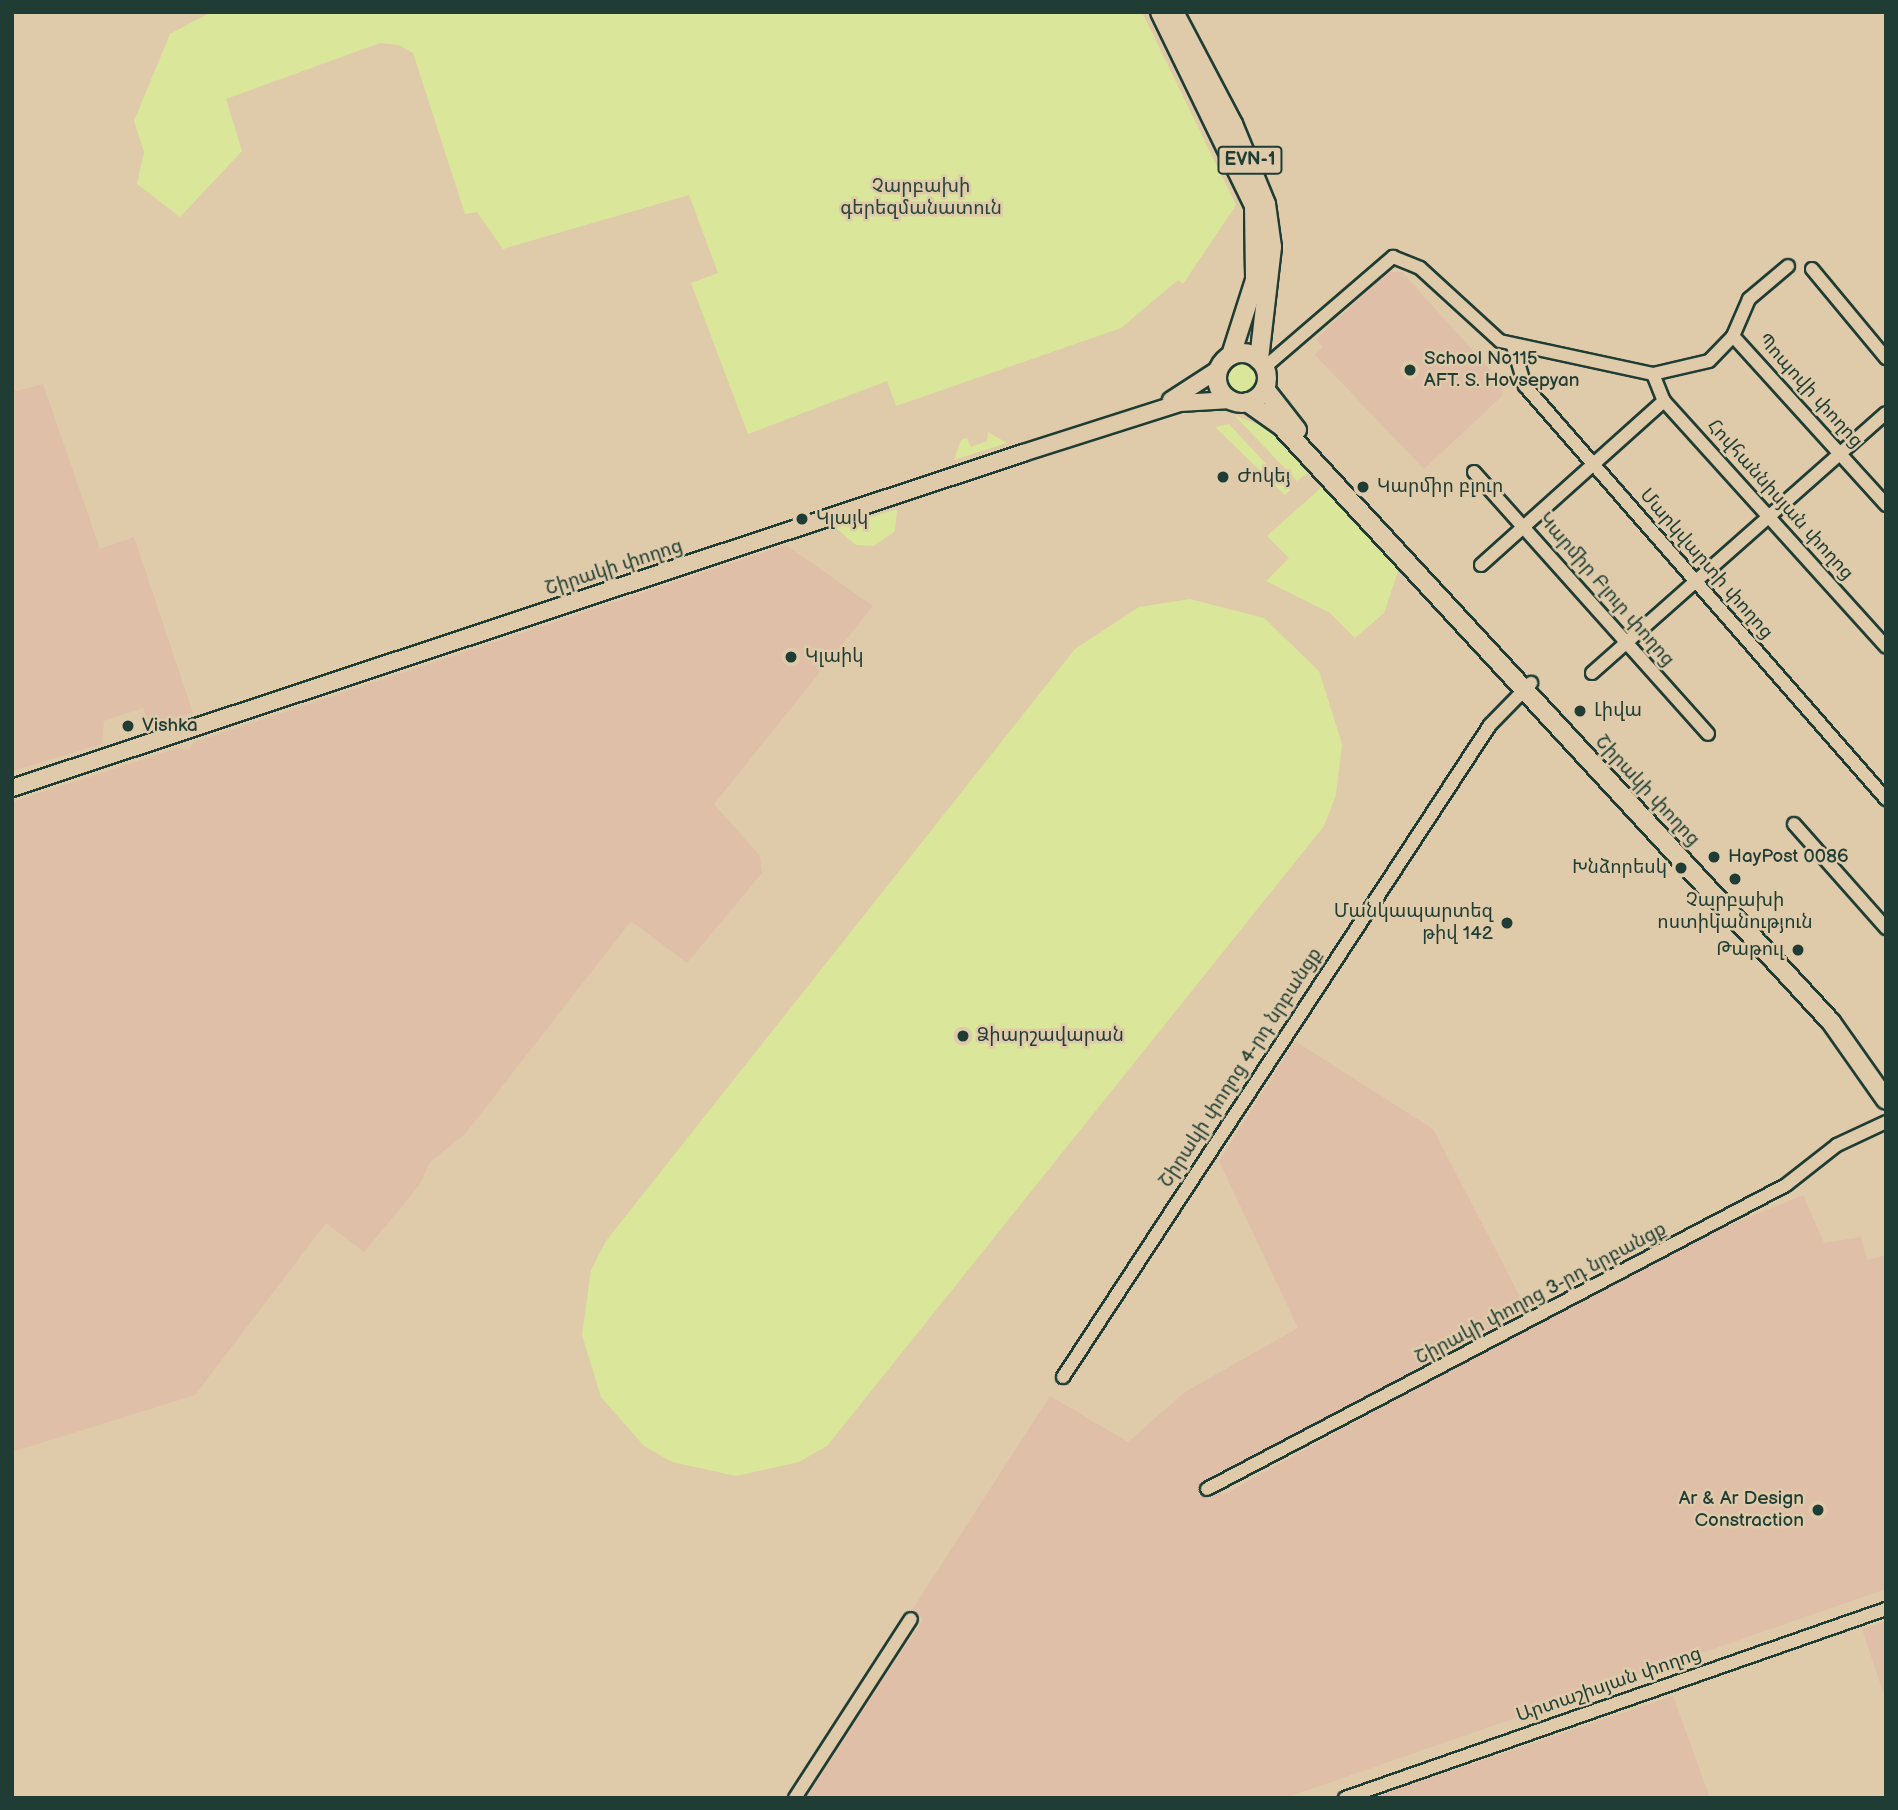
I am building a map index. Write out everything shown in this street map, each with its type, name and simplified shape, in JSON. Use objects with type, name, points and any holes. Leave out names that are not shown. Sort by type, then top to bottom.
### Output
[{"type":"highway","name":"EVN-1","points":[[1160,12],[1254,206],[1255,280],[1231,355]]},
{"type":"highway","name":"EVN-1","points":[[1174,12],[1233,124],[1266,204],[1272,247],[1262,364],[1265,389]]},
{"type":"highway","points":[[1231,355],[1262,364]]},
{"type":"highway","name":"Շիրակի փողոց","points":[[1219,369],[1231,355]]},
{"type":"highway","points":[[1219,369],[1220,389],[1239,401],[1265,389]]},
{"type":"highway","name":"Շիրակի փողոց","points":[[1265,389],[1831,1022],[1886,1100]]},
{"type":"highway","name":"Շիրակի փողոց","points":[[1239,401],[1281,426],[1838,1015],[1886,1082]]},
{"type":"main road","name":"Շիրակի փողոց","points":[[12,785],[1178,398],[1219,369]]},
{"type":"main road","name":"Շիրակի փողոց","points":[[12,785],[1180,403],[1239,401]]},
{"type":"street","points":[[1262,364],[1393,257],[1420,268],[1483,333],[1513,346],[1653,374],[1709,361],[1733,336],[1749,299],[1788,267]]},
{"type":"street","points":[[1812,269],[1886,358]]},
{"type":"street","name":"Պոպովի փողոց","points":[[1733,336],[1886,505]]},
{"type":"street","name":"Մարկվարտի փողոց","points":[[1513,346],[1525,386],[1886,799]]},
{"type":"street","name":"Հովհաննիսյան փողոց","points":[[1653,374],[1664,401],[1886,647]]},
{"type":"street","points":[[1481,565],[1664,401]]},
{"type":"street","points":[[1592,673],[1695,579],[1886,413]]},
{"type":"street","name":"Կարմիր Բլուր փողոց","points":[[1474,472],[1708,734]]},
{"type":"street","name":"Շիրակի փողոց 4-րդ նրբանցք","points":[[1063,1377],[1476,744],[1528,686]]},
{"type":"street","points":[[1794,824],[1886,928]]},
{"type":"street","name":"Շիրակի փողոց 3-րդ նրբանցք","points":[[1207,1489],[1786,1185],[1837,1145],[1886,1122]]},
{"type":"street","name":"Արտաշիսյան փողոց","points":[[1345,1798],[1886,1609]]},
{"type":"street","points":[[795,1798],[911,1619]]},
{"type":"shaded area","name":"School No115 AFT. S. Hovsepyan","points":[[1388,272],[1402,272],[1504,385],[1501,397],[1424,469],[1315,355],[1323,347],[1316,339]]},
{"type":"shaded area","points":[[43,384],[100,549],[134,537],[193,713],[150,725],[143,708],[104,721],[102,744],[12,771],[12,392]]},
{"type":"shaded area","points":[[786,545],[873,606],[714,804],[760,856],[762,873],[687,963],[631,921],[465,1134],[430,1162],[420,1184],[364,1252],[326,1223],[195,1395],[12,1452],[12,802],[177,748],[190,750],[194,742]]},
{"type":"shaded area","points":[[1295,1041],[1433,1129],[1529,1314],[1213,1475],[1223,1495],[1510,1336],[1715,1231],[1803,1195],[1824,1243],[1861,1237],[1867,1260],[1886,1255],[1886,1589],[1285,1798],[806,1798],[923,1619],[912,1610],[1050,1396],[1128,1442],[1185,1392],[1298,1328],[1219,1161]]},
{"type":"shaded area","points":[[1886,1621],[1886,1701],[1862,1629]]},
{"type":"shaded area","points":[[1673,1696],[1710,1798],[1369,1798],[1525,1746]]},
{"type":"green space","name":"Չարբախի գերեզմանատուն","points":[[211,12],[1142,12],[1236,205],[1183,284],[1178,280],[1121,328],[896,406],[887,381],[748,434],[691,283],[718,273],[689,195],[503,249],[477,212],[465,214],[413,53],[399,45],[380,43],[226,99],[242,151],[180,217],[137,184],[144,152],[134,121],[170,34]]},
{"type":"green space","points":[[1243,359],[1256,365],[1262,378],[1256,391],[1243,397],[1230,391],[1224,378],[1230,365]]},
{"type":"green space","points":[[1234,415],[1267,428],[1310,471],[1297,481]]},
{"type":"green space","points":[[1229,424],[1290,490],[1285,495],[1215,427]]},
{"type":"green space","points":[[988,432],[1007,443],[954,460],[961,440],[967,438],[971,447],[987,441]]},
{"type":"green space","points":[[1322,487],[1399,568],[1384,613],[1355,638],[1330,613],[1266,581],[1289,558],[1267,536]]},
{"type":"green space","points":[[897,509],[895,531],[874,546],[856,545],[836,528]]},
{"type":"green space","name":"Ձիարշավարան","points":[[1190,599],[1264,618],[1319,671],[1342,744],[1336,795],[1324,826],[827,1446],[799,1462],[736,1476],[672,1462],[644,1446],[601,1397],[582,1335],[591,1270],[606,1241],[1075,649],[1139,607]]},
{"type":"place","name":"School No115 AFT. S. Hovsepyan","points":[[1410,370]]},
{"type":"place","name":"Ժոկեյ","points":[[1223,477]]},
{"type":"place","name":"Կարմիր բլուր","points":[[1363,487]]},
{"type":"place","name":"Կլայկ","points":[[802,519]]},
{"type":"place","name":"Կլաիկ","points":[[791,657]]},
{"type":"place","name":"Լիվա","points":[[1580,711]]},
{"type":"place","name":"Vishka","points":[[128,726]]},
{"type":"place","name":"HayPost 0086","points":[[1714,857]]},
{"type":"place","name":"Խնձորեսկ","points":[[1681,868]]},
{"type":"place","name":"Չարբախի ոստիկանություն","points":[[1735,879]]},
{"type":"place","name":"Մանկապարտեզ թիվ 142","points":[[1507,923]]},
{"type":"place","name":"Թաթուլ","points":[[1798,950]]},
{"type":"place","name":"Ձիարշավարան","points":[[963,1036]]},
{"type":"place","name":"Ar & Ar Design Constraction","points":[[1818,1510]]}]
